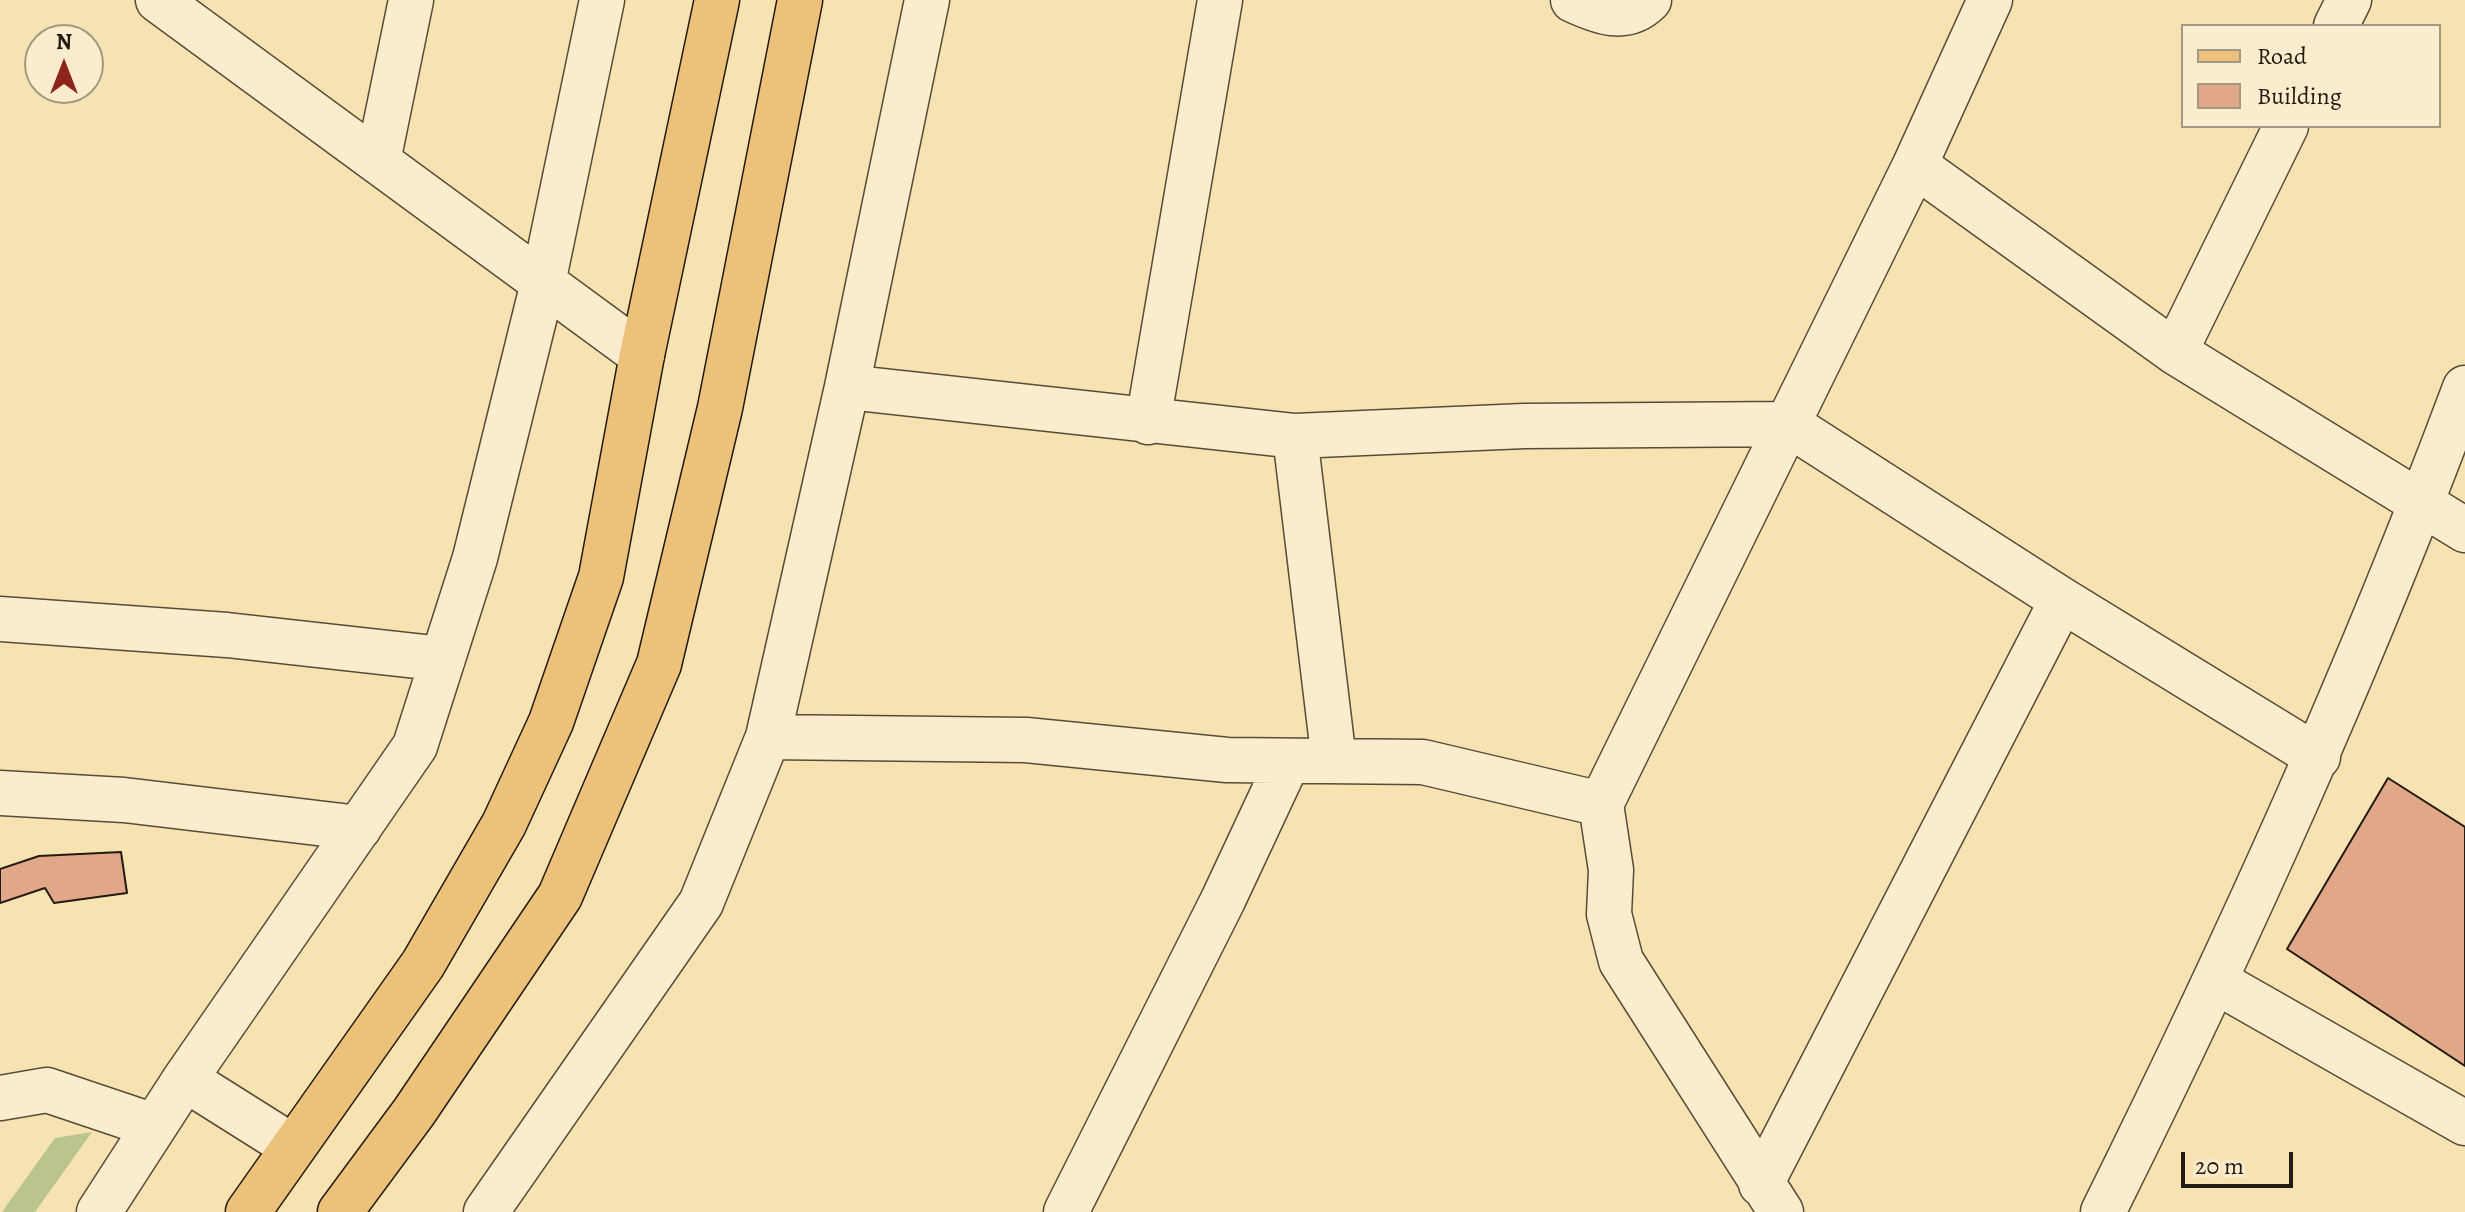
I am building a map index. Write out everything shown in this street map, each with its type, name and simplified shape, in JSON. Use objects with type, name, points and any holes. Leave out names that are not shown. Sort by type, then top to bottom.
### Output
[{"type":"main road","points":[[248,1212],[423,964],[504,824],[551,722],[601,577],[642,355],[717,0]]},
{"type":"main road","points":[[340,1212],[414,1112],[560,896],[659,664],[720,408],[800,0]]},
{"type":"street","points":[[158,0],[642,355]]},
{"type":"street","points":[[378,161],[411,0]]},
{"type":"street","points":[[99,1212],[185,1079],[415,746],[475,558],[543,283],[602,0]]},
{"type":"street","points":[[486,1212],[701,903],[768,737],[847,387],[927,0]]},
{"type":"street","points":[[1148,422],[1220,0]]},
{"type":"street","points":[[1573,0],[1619,15],[1639,10],[1649,0]]},
{"type":"street","points":[[1771,1198],[1621,961],[1609,914],[1611,870],[1601,804],[1915,165],[1990,0]]},
{"type":"street","points":[[2337,24],[2349,0]]},
{"type":"street","points":[[2175,352],[2285,128]]},
{"type":"street","points":[[1915,165],[2175,352],[2465,530]]},
{"type":"street","points":[[847,387],[1295,436],[1524,426],[1788,424],[2062,600],[2318,757]]},
{"type":"street","points":[[2103,1212],[2217,982],[2318,757],[2422,503],[2465,388]]},
{"type":"street","points":[[1295,436],[1334,761]]},
{"type":"street","points":[[1771,1198],[2062,600]]},
{"type":"street","points":[[0,619],[227,635],[443,659]]},
{"type":"street","points":[[768,737],[1026,740],[1227,760],[1423,762],[1601,804]]},
{"type":"street","points":[[1066,1212],[1223,900],[1288,761]]},
{"type":"street","points":[[0,793],[124,800],[359,828]]},
{"type":"street","points":[[2217,982],[2465,1123]]},
{"type":"street","points":[[185,1079],[293,1147]]},
{"type":"street","points":[[0,1098],[47,1090],[154,1126]]},
{"type":"green space","points":[[92,1132],[35,1212],[2,1212],[55,1138]]},
{"type":"building","points":[[2388,778],[2465,827],[2465,1066],[2287,949]]},
{"type":"building","points":[[121,852],[127,893],[54,903],[45,888],[0,903],[0,869],[39,856]]}]
